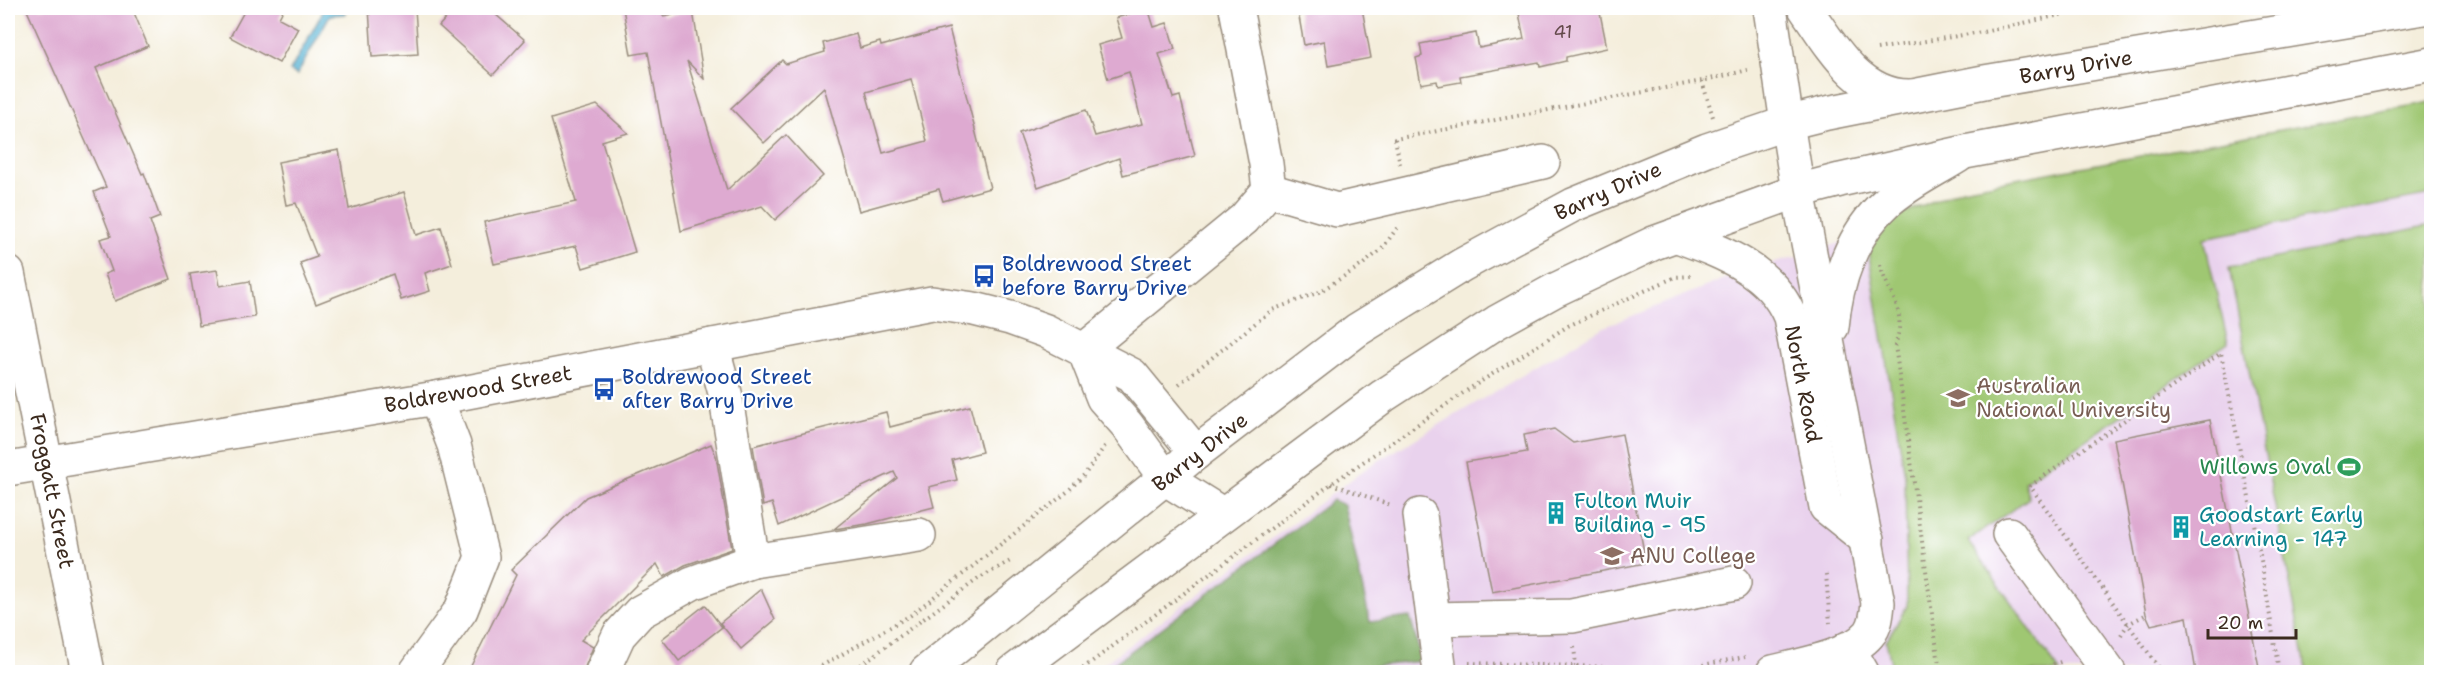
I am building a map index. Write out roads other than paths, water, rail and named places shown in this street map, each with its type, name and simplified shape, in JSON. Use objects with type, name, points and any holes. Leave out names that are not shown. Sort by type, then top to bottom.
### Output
[{"type":"street","points":[[1224,514],[1166,479],[1103,398],[1084,350],[1244,219],[1269,190],[1236,8]]},
{"type":"street","name":"North Road","points":[[1770,8],[1798,191],[1878,603],[1876,620],[1868,635],[1848,659]]},
{"type":"street","points":[[1805,8],[1834,50],[1857,74],[1885,92],[1910,96]]},
{"type":"street","name":"Barry Drive","points":[[926,672],[1196,453],[1357,330],[1400,302],[1515,235],[1573,205],[1642,175],[1787,123],[1910,96],[2423,8]]},
{"type":"street","points":[[1013,672],[1383,396],[1497,322],[1555,290],[1675,235],[1798,191],[1840,180],[1965,152],[2432,64]]},
{"type":"street","name":"North Road","points":[[1831,353],[1834,309],[1839,284],[1853,248],[1866,224],[1900,191],[1965,152]]},
{"type":"street","points":[[1269,190],[1337,210],[1543,162]]},
{"type":"street","name":"North Road","points":[[1675,235],[1740,262],[1762,278],[1785,305],[1792,327],[1826,507],[1867,540]]},
{"type":"street","name":"Froggatt Street","points":[[8,273],[88,672]]},
{"type":"street","name":"Boldrewood Street","points":[[8,469],[436,398],[932,303],[974,309],[1010,318],[1046,332],[1132,375],[1196,453],[1224,514]]},
{"type":"street","points":[[712,345],[725,393],[753,561]]},
{"type":"street","points":[[416,672],[461,610],[482,557],[454,445],[436,398]]},
{"type":"street","points":[[1420,515],[1439,667]]},
{"type":"street","points":[[2009,534],[2112,658]]},
{"type":"street","points":[[602,672],[619,635],[640,612],[692,584],[753,561],[919,535]]},
{"type":"street","points":[[1434,619],[1572,616],[1734,583]]},
{"type":"street","points":[[1762,664],[1848,659]]},
{"type":"water","points":[[325,8],[345,8],[345,14],[330,15],[297,75],[290,71]]},
{"type":"place","name":"Boldrewood Street before Barry Drive","points":[[984,276]]},
{"type":"place","name":"Boldrewood Street after Barry Drive","points":[[604,389]]},
{"type":"place","name":"Australian National University","points":[[1958,398]]},
{"type":"place","name":"Willows Oval","points":[[2349,467]]},
{"type":"place","name":"Fulton Muir Building - 95","points":[[1556,513]]},
{"type":"place","name":"Goodstart Early Learning - 147","points":[[2181,527]]},
{"type":"place","name":"ANU College","points":[[1612,556]]}]
